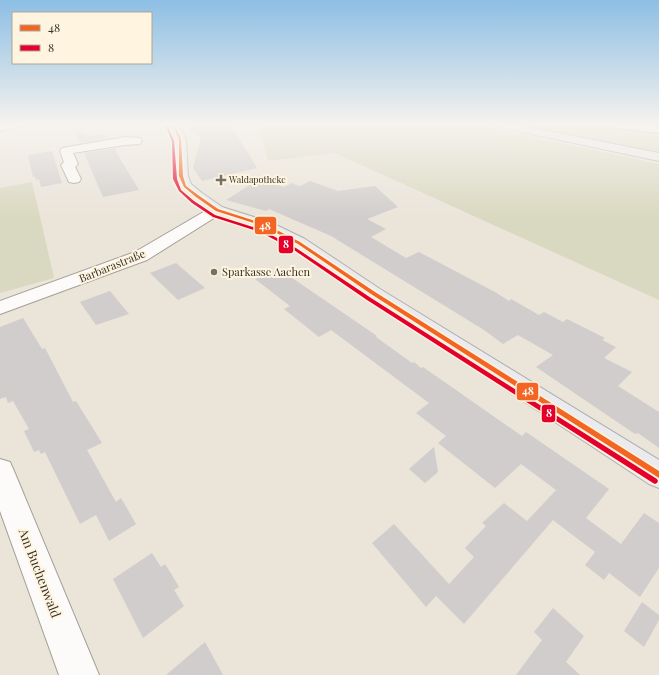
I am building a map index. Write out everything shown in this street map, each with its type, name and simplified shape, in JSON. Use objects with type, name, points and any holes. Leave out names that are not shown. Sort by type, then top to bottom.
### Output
[{"type":"main road","points":[[180,156],[181,176],[185,186],[217,210],[264,225],[300,243],[373,293],[659,475]]},
{"type":"street","points":[[68,156],[71,164],[68,165],[74,178]]},
{"type":"street","name":"Barbarastraße","points":[[0,308],[142,256],[217,210]]},
{"type":"street","name":"Am Buchenwald","points":[[0,471],[79,675]]},
{"type":"green space","points":[[267,156],[314,156],[268,161]]},
{"type":"green space","points":[[341,156],[619,156],[659,164],[659,300]]},
{"type":"green space","points":[[32,182],[54,278],[0,293],[0,188]]},
{"type":"building","points":[[28,156],[53,156],[62,183],[41,187],[39,179],[36,180],[35,176],[33,177]]},
{"type":"building","points":[[85,156],[118,156],[139,190],[103,197]]},
{"type":"building","points":[[196,156],[249,156],[257,168],[202,181],[193,168]]},
{"type":"building","points":[[259,179],[284,187],[292,183],[300,186],[310,181],[338,191],[375,186],[398,207],[367,219],[386,229],[371,237],[406,258],[419,252],[495,292],[509,301],[511,299],[539,315],[544,312],[563,322],[567,319],[605,338],[602,340],[616,347],[604,358],[632,372],[618,386],[659,412],[659,448],[638,433],[635,434],[536,367],[553,355],[518,335],[503,344],[484,330],[331,236],[269,209],[266,211],[226,200]]},
{"type":"building","points":[[176,263],[205,288],[178,300],[150,273]]},
{"type":"building","points":[[279,269],[377,336],[376,337],[412,363],[414,362],[421,368],[423,367],[522,436],[526,432],[609,489],[586,518],[621,544],[644,513],[659,523],[659,568],[640,597],[609,573],[604,580],[585,565],[595,552],[553,520],[464,624],[436,596],[426,607],[372,543],[394,524],[449,584],[474,557],[465,548],[486,526],[482,523],[504,503],[527,521],[556,490],[521,464],[495,488],[438,443],[446,436],[416,413],[429,403],[331,330],[319,337],[284,309],[290,306],[255,279]]},
{"type":"building","points":[[110,291],[129,314],[96,325],[80,302]]},
{"type":"building","points":[[23,318],[42,349],[45,348],[73,402],[76,401],[102,443],[87,450],[116,502],[121,498],[136,524],[109,541],[96,515],[80,524],[45,452],[41,454],[39,450],[34,452],[24,431],[29,429],[13,401],[8,403],[6,397],[0,399],[0,327]]},
{"type":"building","points":[[434,447],[438,472],[425,483],[409,469]]},
{"type":"building","points":[[152,553],[161,567],[165,564],[172,575],[179,587],[174,590],[184,606],[143,638],[113,579]]},
{"type":"building","points":[[642,602],[659,615],[659,620],[644,647],[624,631]]},
{"type":"building","points":[[553,608],[584,636],[566,662],[580,675],[516,675],[542,640],[534,632]]},
{"type":"building","points":[[205,642],[223,675],[166,675]]},
{"type":"transit line","name":"8","points":[[174,156],[175,179],[180,190],[193,202],[214,216],[261,231],[295,249],[369,299],[655,481]]},
{"type":"transit line","name":"48","points":[[180,156],[181,176],[185,186],[217,210],[264,225],[299,243],[373,293],[659,475]]},
{"type":"place","name":"Waldapotheke","points":[[221,180]]},
{"type":"place","name":"Sparkasse Aachen","points":[[214,272]]}]
